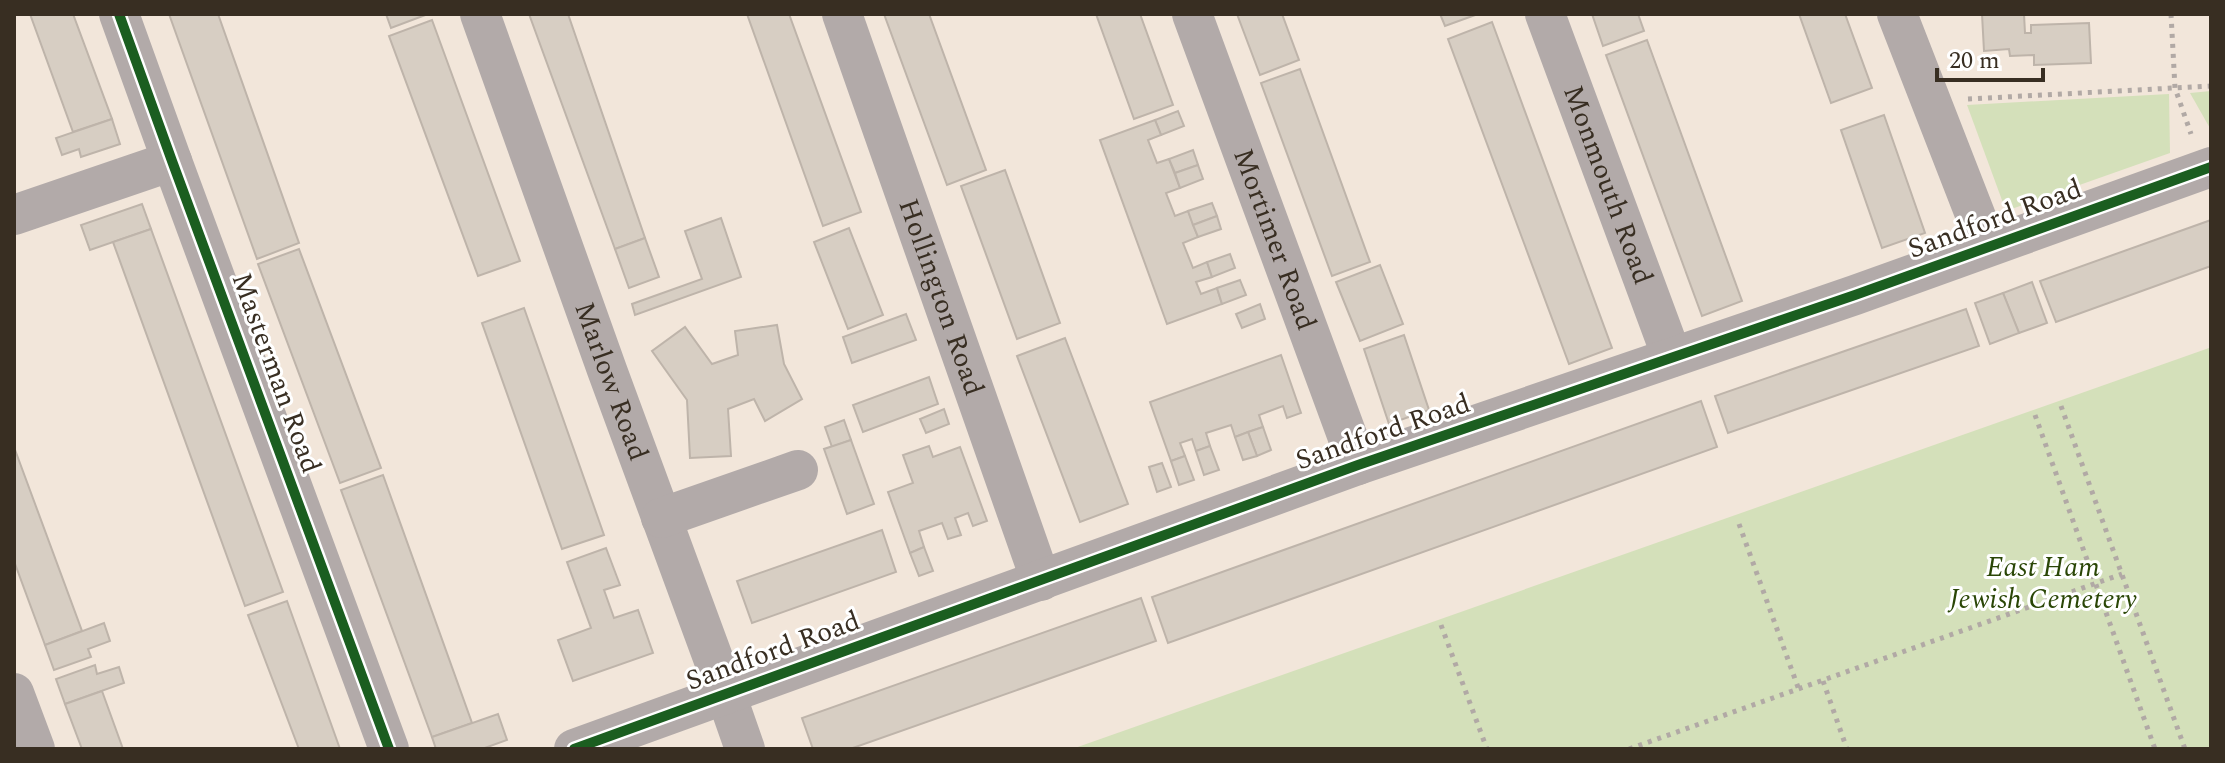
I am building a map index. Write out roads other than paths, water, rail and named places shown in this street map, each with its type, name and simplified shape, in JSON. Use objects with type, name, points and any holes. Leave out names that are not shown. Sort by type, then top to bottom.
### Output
[{"type":"street","name":"Masterman Road","points":[[119,14],[389,749]]},
{"type":"street","name":"Marlow Road","points":[[480,14],[745,749]]},
{"type":"street","name":"Hollington Road","points":[[842,14],[1041,581]]},
{"type":"street","name":"Mortimer Road","points":[[1192,14],[1358,465]]},
{"type":"street","name":"Monmouth Road","points":[[1545,14],[1672,357]]},
{"type":"street","points":[[1897,14],[1985,247]]},
{"type":"street","points":[[14,215],[172,161]]},
{"type":"street","name":"Sandford Road","points":[[574,749],[1358,465],[1855,295],[2208,168]]},
{"type":"street","points":[[661,518],[798,470]]},
{"type":"street","points":[[14,693],[35,749]]},
{"type":"park label","name":"East Ham Jewish Cemetery","points":[[2043,583]]}]
